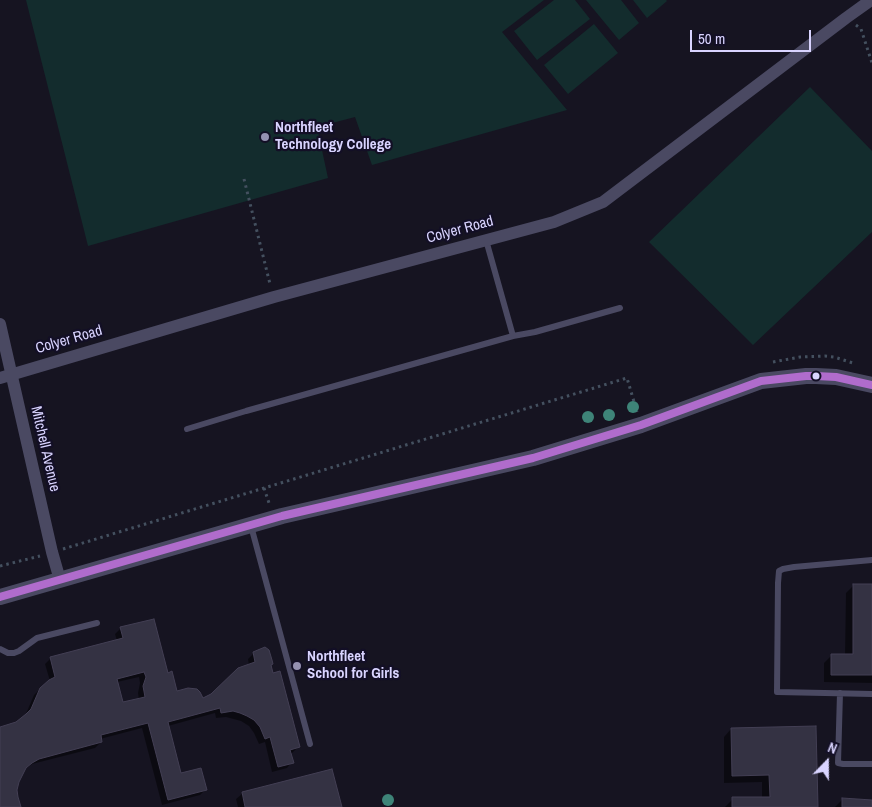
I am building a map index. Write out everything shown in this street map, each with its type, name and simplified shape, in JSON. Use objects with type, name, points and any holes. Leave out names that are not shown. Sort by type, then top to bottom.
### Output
[{"type":"street","name":"Colyer Road","points":[[6,376],[274,297],[554,222],[602,202],[846,18],[870,2]]},
{"type":"street","name":"Mitchell Avenue","points":[[0,324],[6,376],[60,580]]},
{"type":"street","points":[[0,597],[282,516],[534,458],[642,425],[761,381],[806,376],[829,376],[872,385]]},
{"type":"lane","points":[[486,240],[513,336]]},
{"type":"lane","points":[[187,429],[513,336],[535,332],[620,308]]},
{"type":"lane","points":[[250,525],[310,744]]},
{"type":"lane","points":[[872,560],[781,569],[778,574],[777,692],[872,694]]},
{"type":"lane","points":[[0,649],[8,653],[14,653],[37,638],[97,623]]},
{"type":"lane","points":[[840,693],[838,762],[843,764],[872,764]]},
{"type":"path","points":[[846,18],[861,29],[872,63]]},
{"type":"path","points":[[244,179],[274,297]]},
{"type":"path","points":[[0,566],[52,552],[627,378],[642,425]]},
{"type":"green space","name":"Northfleet Technology College","points":[[26,0],[544,0],[502,32],[567,110],[372,165],[355,117],[317,127],[328,178],[88,246]]},
{"type":"green space","points":[[554,0],[575,0],[590,19],[537,60],[514,31]]},
{"type":"green space","points":[[586,0],[621,0],[639,23],[619,40]]},
{"type":"green space","points":[[633,0],[666,0],[667,1],[647,18]]},
{"type":"green space","points":[[594,24],[618,53],[568,94],[544,65]]},
{"type":"green space","points":[[810,87],[872,151],[872,232],[753,345],[649,242]]},
{"type":"building","points":[[853,584],[872,584],[872,675],[831,675],[831,654],[853,654]]},
{"type":"building","points":[[154,619],[168,673],[172,671],[177,691],[188,688],[197,689],[203,698],[211,694],[238,668],[255,662],[253,652],[265,647],[269,650],[273,664],[271,665],[273,673],[280,671],[300,747],[290,750],[294,763],[278,767],[270,737],[265,739],[260,727],[254,720],[233,711],[221,713],[220,708],[168,722],[181,773],[201,768],[207,790],[168,800],[148,723],[101,735],[102,742],[39,759],[26,768],[19,782],[17,790],[21,807],[0,807],[0,727],[16,722],[26,714],[31,709],[40,688],[55,677],[50,657],[123,638],[120,627]],"holes":[[[144,672],[146,677],[143,686],[145,697],[123,702],[117,679]]]},
{"type":"building","points":[[816,726],[818,807],[732,807],[732,797],[770,797],[769,775],[732,776],[731,728]]},
{"type":"building","points":[[332,769],[342,807],[245,807],[242,792]]},
{"type":"building","points":[[842,798],[872,800],[872,807],[842,807]]},
{"type":"transit line","points":[[0,597],[282,516],[533,458],[641,425],[761,381],[816,376],[836,377],[872,385]]},
{"type":"place","name":"Northfleet Technology College","points":[[265,137]]},
{"type":"place","name":"Northfleet School for Girls","points":[[297,666]]}]
